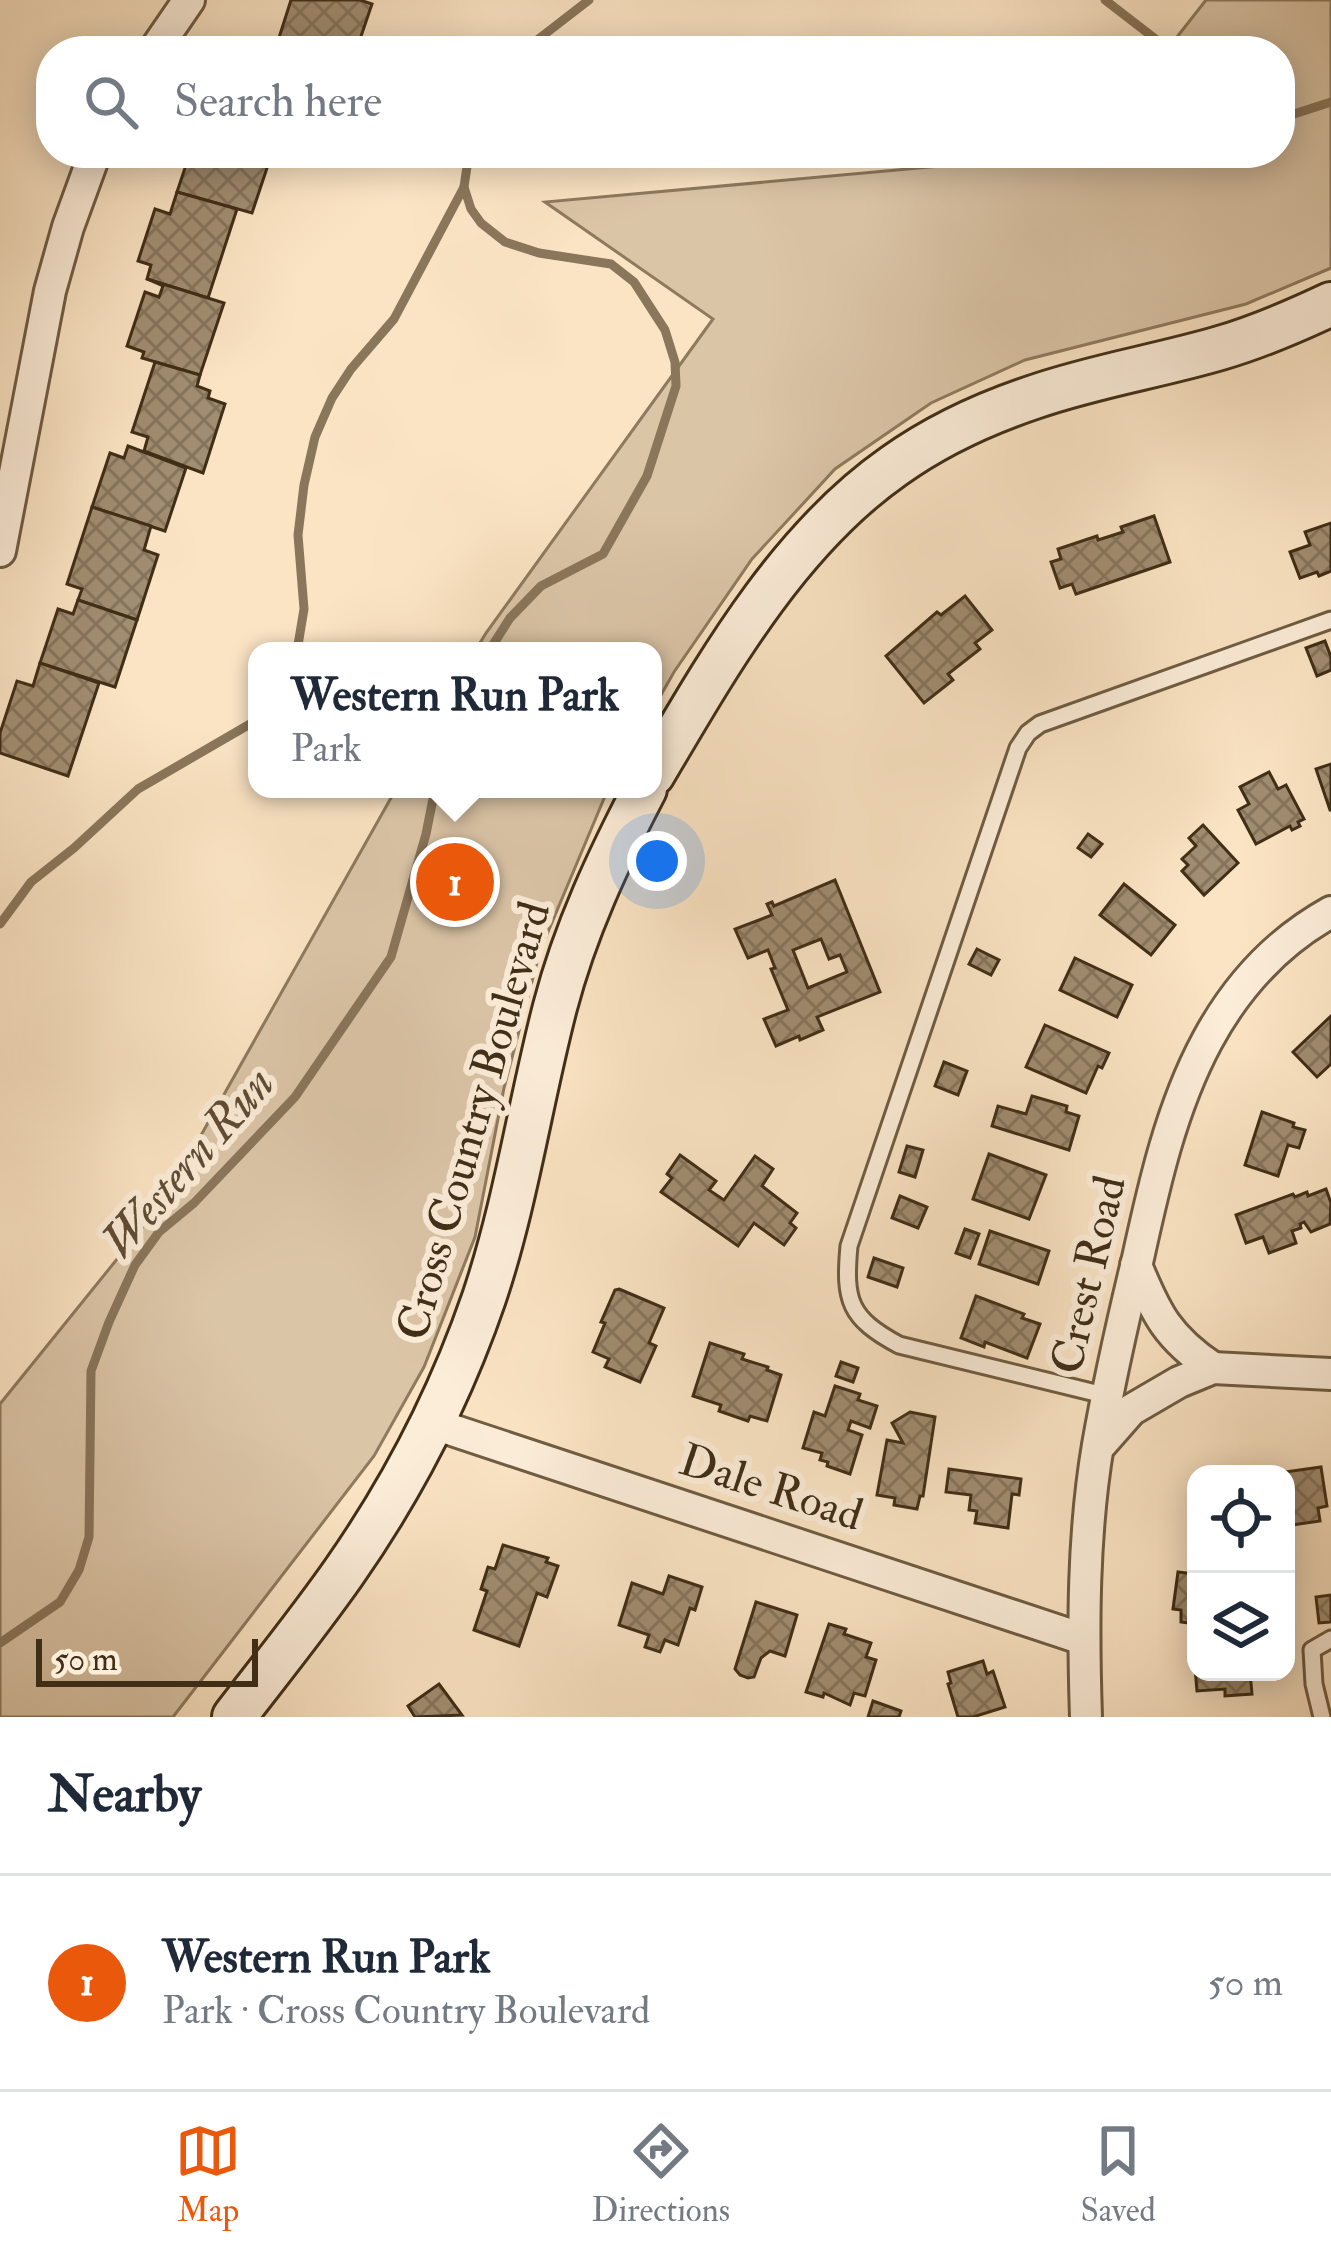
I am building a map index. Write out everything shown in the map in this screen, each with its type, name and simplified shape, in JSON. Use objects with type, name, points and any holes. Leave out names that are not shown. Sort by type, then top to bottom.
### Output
[{"type":"main road","points":[[662,759],[719,665],[794,560],[893,466],[981,418],[1035,396],[1222,347],[1331,304]]},
{"type":"main road","name":"Cross Country Boulevard","points":[[234,1717],[345,1571],[431,1423],[484,1298],[556,1003],[574,949],[611,854],[640,798]]},
{"type":"street","points":[[164,36],[189,0]]},
{"type":"street","points":[[0,551],[50,291],[90,168]]},
{"type":"street","name":"Crest Road","points":[[1086,1717],[1083,1639],[1098,1447],[1156,1175],[1206,1042],[1238,992],[1270,954],[1331,912]]},
{"type":"street","points":[[1136,1265],[1164,1324],[1186,1350],[1213,1368]]},
{"type":"street","points":[[1098,1447],[1131,1410],[1213,1368],[1331,1374]]},
{"type":"street","name":"Dale Road","points":[[431,1423],[1083,1639]]},
{"type":"lane","points":[[1108,1396],[899,1345],[868,1328],[854,1307],[846,1281],[849,1246],[1018,748],[1028,733],[1040,724],[1331,620]]},
{"type":"lane","points":[[1322,1717],[1312,1650],[1331,1639]]},
{"type":"shaded area","points":[[1206,0],[1331,0],[1331,268],[1246,304],[1025,360],[931,403],[835,469],[752,559],[662,693],[662,642],[480,642],[713,319],[545,202],[920,168],[1295,168],[1295,36],[1178,36]]},
{"type":"shaded area","points":[[391,798],[604,798],[540,951],[504,1088],[475,1237],[424,1367],[374,1456],[173,1717],[0,1717],[0,1404],[164,1201]]},
{"type":"building","points":[[291,0],[372,4],[361,36],[280,36]]},
{"type":"building","points":[[185,168],[267,168],[252,213],[177,192]]},
{"type":"building","points":[[177,192],[237,209],[208,298],[147,279],[151,265],[138,261],[155,209],[170,214]]},
{"type":"building","points":[[147,279],[224,303],[200,375],[142,358],[144,352],[127,346],[145,292],[159,297],[163,286]]},
{"type":"building","points":[[155,362],[200,375],[197,386],[210,391],[208,398],[225,404],[203,473],[144,451],[148,437],[132,432]]},
{"type":"building","points":[[128,446],[186,468],[165,531],[92,507],[110,453],[124,458]]},
{"type":"building","points":[[92,507],[151,526],[144,550],[158,555],[137,620],[78,600],[82,589],[67,584]]},
{"type":"building","points":[[1154,516],[1170,562],[1076,594],[1072,584],[1060,588],[1051,562],[1061,559],[1058,549],[1123,532],[1121,527]]},
{"type":"building","points":[[1331,523],[1331,571],[1300,578],[1290,552],[1310,545],[1305,532]]},
{"type":"building","points":[[965,596],[992,630],[975,643],[980,649],[948,674],[953,680],[924,703],[886,656],[937,612],[941,615]]},
{"type":"building","points":[[78,600],[137,620],[115,687],[40,663],[58,609],[73,614]]},
{"type":"building","points":[[1325,641],[1331,670],[1317,676],[1306,648]]},
{"type":"building","points":[[40,663],[99,683],[68,776],[0,753],[0,733],[17,681],[33,686]]},
{"type":"building","points":[[1331,764],[1331,810],[1330,810],[1316,769]]},
{"type":"building","points":[[1269,772],[1278,789],[1286,785],[1304,819],[1298,822],[1300,826],[1292,830],[1290,826],[1256,844],[1238,810],[1249,804],[1240,787]]},
{"type":"building","points":[[1203,825],[1238,863],[1204,895],[1182,871],[1188,865],[1182,859],[1196,846],[1189,838]]},
{"type":"building","points":[[1088,834],[1102,844],[1091,857],[1078,848]]},
{"type":"building","points":[[835,880],[880,992],[817,1017],[823,1030],[776,1046],[764,1019],[788,1010],[771,969],[775,968],[768,950],[748,958],[735,929],[772,915],[767,904],[774,906]],"holes":[[[821,939],[829,959],[840,955],[847,972],[808,988],[793,950]]]},
{"type":"building","points":[[1124,884],[1175,925],[1151,955],[1100,915]]},
{"type":"building","points":[[977,949],[999,960],[991,975],[969,964]]},
{"type":"building","points":[[1075,958],[1132,985],[1117,1017],[1060,990]]},
{"type":"building","points":[[1331,1016],[1331,1064],[1317,1077],[1293,1052]]},
{"type":"building","points":[[1045,1025],[1109,1053],[1086,1093],[1026,1067]]},
{"type":"building","points":[[944,1062],[967,1071],[958,1095],[935,1086]]},
{"type":"building","points":[[1032,1096],[1067,1106],[1066,1112],[1079,1116],[1069,1150],[992,1126],[998,1106],[1026,1114]]},
{"type":"building","points":[[1262,1112],[1305,1130],[1299,1148],[1288,1145],[1278,1176],[1245,1165]]},
{"type":"building","points":[[907,1146],[923,1150],[915,1177],[899,1172]]},
{"type":"building","points":[[989,1154],[1046,1175],[1029,1219],[973,1199]]},
{"type":"building","points":[[680,1155],[716,1181],[709,1190],[724,1200],[755,1156],[773,1169],[762,1186],[797,1213],[790,1223],[796,1228],[784,1245],[754,1223],[738,1246],[661,1192]]},
{"type":"building","points":[[1326,1189],[1330,1224],[1311,1232],[1304,1222],[1292,1231],[1296,1243],[1269,1253],[1263,1237],[1246,1243],[1236,1215],[1293,1194],[1307,1192],[1308,1196]]},
{"type":"building","points":[[900,1196],[927,1207],[918,1228],[892,1218]]},
{"type":"building","points":[[965,1229],[979,1234],[970,1258],[956,1253]]},
{"type":"building","points":[[990,1231],[1049,1251],[1038,1284],[979,1264]]},
{"type":"building","points":[[874,1258],[903,1268],[897,1287],[868,1277]]},
{"type":"building","points":[[619,1289],[664,1308],[649,1343],[656,1346],[640,1382],[605,1367],[609,1359],[593,1352],[605,1323],[601,1322]]},
{"type":"building","points":[[976,1296],[1040,1324],[1027,1358],[961,1338]]},
{"type":"building","points":[[710,1343],[744,1354],[742,1359],[781,1375],[767,1421],[750,1416],[748,1421],[693,1396]]},
{"type":"building","points":[[841,1362],[858,1368],[853,1382],[836,1376]]},
{"type":"building","points":[[835,1386],[877,1406],[870,1428],[851,1421],[848,1430],[862,1435],[850,1474],[827,1466],[828,1462],[820,1460],[822,1453],[803,1448],[814,1412],[825,1416]]},
{"type":"building","points":[[910,1412],[935,1417],[917,1509],[894,1505],[895,1498],[877,1495],[887,1440],[903,1443],[892,1423]]},
{"type":"building","points":[[1321,1467],[1327,1506],[1318,1508],[1320,1521],[1295,1525],[1295,1471]]},
{"type":"building","points":[[949,1469],[1021,1479],[1019,1495],[1012,1494],[1008,1528],[975,1523],[977,1511],[969,1510],[971,1495],[946,1492]]},
{"type":"building","points":[[503,1545],[548,1558],[546,1562],[558,1566],[547,1597],[537,1593],[519,1646],[474,1630],[487,1591],[481,1589],[488,1567],[495,1569]]},
{"type":"building","points":[[1178,1572],[1187,1573],[1187,1623],[1181,1622],[1181,1610],[1173,1609]]},
{"type":"building","points":[[669,1576],[702,1587],[678,1645],[665,1640],[660,1652],[645,1647],[649,1635],[619,1625],[632,1583],[663,1594]]},
{"type":"building","points":[[1331,1595],[1331,1622],[1319,1623],[1316,1597]]},
{"type":"building","points":[[756,1602],[797,1615],[785,1656],[770,1651],[761,1658],[754,1677],[748,1678],[735,1669]]},
{"type":"building","points":[[829,1624],[871,1643],[866,1657],[876,1660],[865,1696],[854,1693],[850,1705],[824,1693],[823,1697],[806,1692]]},
{"type":"building","points":[[983,1661],[987,1674],[993,1671],[1005,1707],[958,1717],[948,1672]]},
{"type":"building","points":[[1196,1681],[1251,1681],[1252,1694],[1225,1696],[1225,1689],[1197,1691]]},
{"type":"building","points":[[439,1684],[462,1715],[415,1717],[408,1706]]},
{"type":"building","points":[[873,1701],[901,1711],[899,1717],[868,1717]]},
{"type":"waterway","name":"Western Run","points":[[542,36],[589,0]]},
{"type":"waterway","name":"Western Run","points":[[1105,0],[1152,36]]},
{"type":"waterway","name":"Western Run","points":[[1295,114],[1331,102]]},
{"type":"waterway","name":"Western Run","points":[[467,168],[464,187],[471,209],[505,242],[539,253],[611,264],[634,282],[665,330],[675,362],[676,386],[647,476],[603,554],[541,586],[495,642]]},
{"type":"waterway","points":[[298,642],[304,609],[298,535],[315,437],[351,369],[394,319],[464,187]]},
{"type":"waterway","points":[[0,924],[31,882],[138,789],[248,725]]},
{"type":"waterway","name":"Western Run","points":[[0,1643],[60,1602],[79,1570],[89,1537],[91,1371],[135,1265],[159,1232],[194,1203],[295,1097],[391,957],[433,798]]},
{"type":"place","name":"Western Run Park","points":[[455,882]]}]
